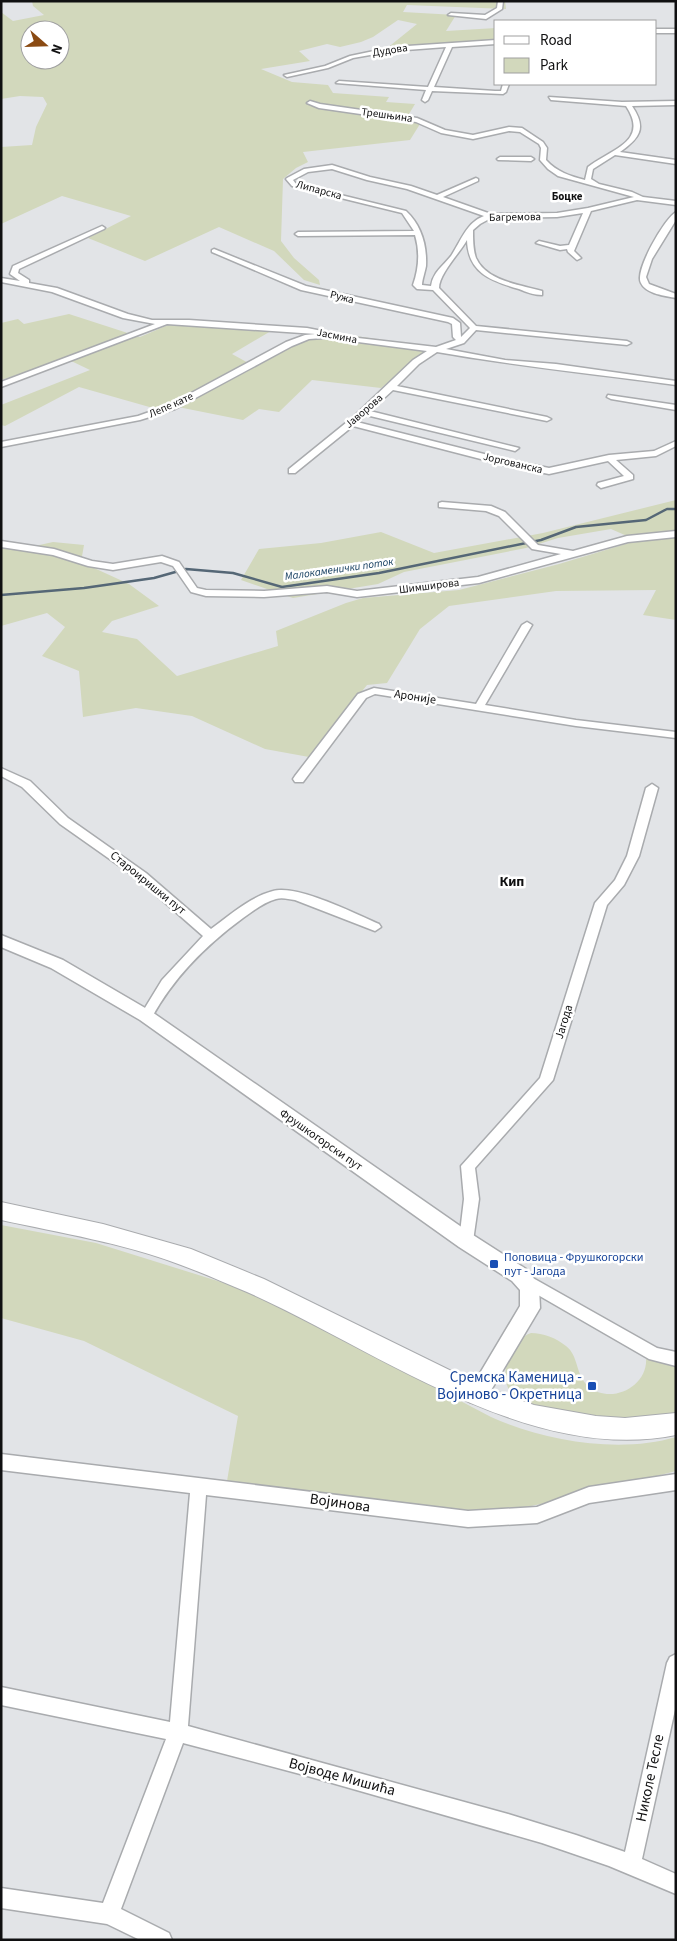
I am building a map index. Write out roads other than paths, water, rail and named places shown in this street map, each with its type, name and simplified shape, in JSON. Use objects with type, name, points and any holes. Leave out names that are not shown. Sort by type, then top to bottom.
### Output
[{"type":"main road","points":[[1,1211],[103,1233],[183,1256],[256,1286],[477,1395],[534,1416],[596,1427],[643,1428],[676,1424]]},
{"type":"street","points":[[451,14],[486,17],[499,9],[501,1]]},
{"type":"street","points":[[657,31],[676,31]]},
{"type":"street","name":"Дудова","points":[[287,75],[323,67],[344,59],[369,53],[402,48],[494,42]]},
{"type":"street","points":[[425,100],[450,44]]},
{"type":"street","points":[[339,83],[500,92],[503,92],[506,85]]},
{"type":"street","points":[[551,98],[628,104],[676,103]]},
{"type":"street","name":"Трешњина","points":[[310,103],[319,106],[417,120],[443,132],[467,136],[478,136],[509,129],[522,130],[541,143],[544,148],[543,158],[545,164],[553,169],[572,178],[634,194],[642,198]]},
{"type":"street","points":[[599,186],[588,180],[590,168],[627,144],[638,130],[637,122],[628,104]]},
{"type":"street","points":[[614,153],[676,162]]},
{"type":"street","points":[[500,159],[543,158]]},
{"type":"street","points":[[515,164],[531,159]]},
{"type":"street","name":"Липарска","points":[[435,288],[417,285],[422,266],[418,233],[410,217],[404,212],[294,185],[289,179],[306,170],[332,167],[369,179],[409,187],[490,216]]},
{"type":"street","points":[[437,197],[476,180]]},
{"type":"street","name":"Багремова","points":[[435,288],[434,283],[442,267],[452,259],[470,230],[481,219],[490,216],[543,216],[588,210],[628,199],[642,198],[676,203]]},
{"type":"street","points":[[577,258],[571,254],[572,247],[588,210]]},
{"type":"street","points":[[676,214],[648,259],[642,277],[644,283],[650,287],[676,296]]},
{"type":"street","points":[[27,284],[14,274],[16,268],[102,228]]},
{"type":"street","points":[[470,230],[472,255],[477,266],[494,278],[539,293]]},
{"type":"street","points":[[298,234],[418,233]]},
{"type":"street","points":[[539,243],[560,248],[572,247]]},
{"type":"street","name":"Ружа","points":[[214,252],[304,288],[450,320],[456,323],[457,337],[461,341]]},
{"type":"street","name":"Јасмина","points":[[2,280],[27,284],[73,296],[136,319],[166,323],[189,322],[291,329],[434,349],[485,360],[573,368],[676,383]]},
{"type":"street","points":[[435,288],[474,328],[627,343]]},
{"type":"street","points":[[1,385],[166,323]]},
{"type":"street","points":[[434,349],[461,341],[474,328]]},
{"type":"street","name":"Лепе кате","points":[[1,444],[140,418],[172,407],[289,344],[308,337],[331,335]]},
{"type":"street","name":"Јаворова","points":[[292,471],[364,412],[392,387],[407,370],[434,349]]},
{"type":"street","points":[[392,387],[547,419]]},
{"type":"street","points":[[611,397],[676,408]]},
{"type":"street","points":[[364,412],[515,448]]},
{"type":"street","name":"Јоргованска","points":[[351,423],[504,462],[549,471],[609,458],[656,453],[676,444]]},
{"type":"street","points":[[601,485],[630,477],[609,458]]},
{"type":"street","points":[[442,505],[488,508],[502,514],[514,524],[535,548],[575,553]]},
{"type":"street","name":"Шимширова","points":[[1,544],[54,552],[91,564],[113,567],[162,559],[176,564],[183,577],[194,590],[206,593],[264,594],[327,589],[357,594],[479,580],[627,539],[676,534]]},
{"type":"street","points":[[479,707],[527,625]]},
{"type":"street","name":"Ароније","points":[[299,779],[364,694],[381,691],[576,723],[676,734]]},
{"type":"street","name":"Староиришки пут","points":[[1,771],[26,784],[64,821],[142,876],[211,936]]},
{"type":"street","name":"Јагода","points":[[466,1241],[470,1219],[471,1184],[467,1174],[468,1166],[546,1080],[601,903],[620,882],[633,856],[652,788]]},
{"type":"street","points":[[146,1016],[157,995],[211,936],[267,897],[278,893],[308,900],[375,927]]},
{"type":"street","name":"Фрушкогорски пут","points":[[1,941],[57,964],[146,1016],[466,1241],[520,1276]]},
{"type":"street","points":[[520,1276],[529,1287],[530,1308]]},
{"type":"street","points":[[520,1276],[654,1354],[676,1359]]},
{"type":"street","points":[[477,1395],[530,1308],[536,1302],[545,1299],[558,1299]]},
{"type":"street","name":"Војинова","points":[[1,1462],[468,1519],[538,1515],[590,1495],[676,1482]]},
{"type":"street","points":[[109,1914],[178,1732],[199,1485]]},
{"type":"street","name":"Николе Тесле","points":[[632,1863],[676,1663]]},
{"type":"street","name":"Војводе Мишића","points":[[1,1696],[110,1716],[178,1732],[566,1840],[632,1863],[676,1884]]},
{"type":"street","points":[[1,1898],[109,1914],[162,1940]]},
{"type":"waterway","name":"Малокаменички поток","points":[[1,595],[84,588],[154,578],[186,569],[233,573],[282,587],[379,573],[541,540],[576,527],[646,520],[667,509],[676,509]]},
{"type":"place","name":"Поповица - Фрушкогорски пут - Јагода","points":[[494,1264]]},
{"type":"place","name":"Сремска Каменица - Војиново - Окретница","points":[[592,1386]]},
{"type":"district","name":"Боцке","points":[[567,196]]},
{"type":"district","name":"Кип","points":[[512,882]]}]
